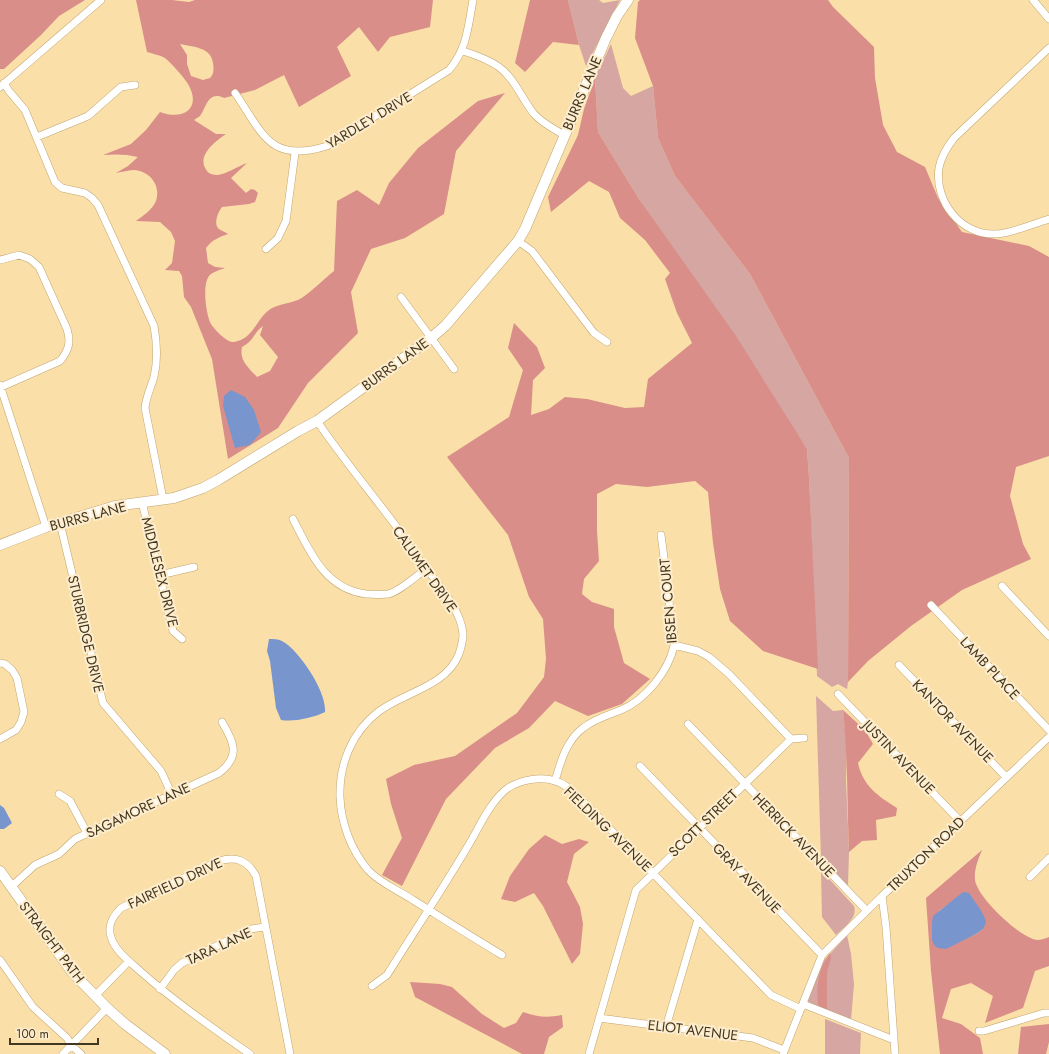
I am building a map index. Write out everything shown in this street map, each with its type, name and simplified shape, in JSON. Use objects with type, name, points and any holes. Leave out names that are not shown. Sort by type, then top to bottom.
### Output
[{"type":"street","points":[[100,0],[2,85],[25,110],[55,182],[62,188],[85,193],[98,205],[154,326],[156,337],[156,363],[145,408],[163,499]]},
{"type":"street","name":"YARDLEY DRIVE","points":[[235,93],[265,138],[276,146],[295,153],[312,151],[327,146],[449,70],[463,51],[473,0]]},
{"type":"street","name":"BURRS LANE","points":[[0,545],[46,527],[115,506],[174,498],[203,488],[317,421],[431,338],[445,326],[518,241],[609,32],[617,16],[628,0]]},
{"type":"street","points":[[1034,0],[1049,19]]},
{"type":"street","points":[[1049,48],[954,138],[944,151],[939,168],[939,185],[944,203],[965,227],[980,232],[995,234],[1009,232],[1049,219]]},
{"type":"street","points":[[463,51],[490,61],[500,68],[512,79],[534,114],[544,123],[564,134]]},
{"type":"street","points":[[37,137],[88,116],[121,87],[135,85]]},
{"type":"street","points":[[266,249],[278,238],[286,221],[295,153]]},
{"type":"street","points":[[518,241],[532,251],[594,332],[607,342]]},
{"type":"street","points":[[0,260],[19,255],[30,259],[39,267],[70,338],[69,347],[66,354],[60,361],[0,386],[46,527]]},
{"type":"street","points":[[401,297],[454,369]]},
{"type":"street","name":"CALUMET DRIVE","points":[[317,421],[454,606],[461,622],[463,635],[462,646],[456,661],[446,674],[430,684],[391,703],[378,712],[368,721],[354,740],[346,756],[340,784],[340,806],[345,829],[353,847],[369,870],[387,885],[502,955]]},
{"type":"street","name":"MIDDLESEX DRIVE","points":[[142,502],[173,631],[182,639]]},
{"type":"street","points":[[293,519],[315,561],[334,582],[354,592],[388,594],[406,584],[426,569]]},
{"type":"street","name":"STURBRIDGE DRIVE","points":[[60,523],[103,703],[161,771],[172,795]]},
{"type":"street","name":"IBSEN COURT","points":[[555,781],[562,755],[582,728],[596,719],[623,709],[635,702],[653,686],[661,676],[668,663],[674,645],[661,535]]},
{"type":"street","points":[[160,575],[194,567]]},
{"type":"street","points":[[1002,586],[1049,636]]},
{"type":"street","name":"LAMB PLACE","points":[[931,605],[1049,730]]},
{"type":"street","points":[[674,645],[698,651],[709,657],[730,674],[790,739],[804,738]]},
{"type":"street","points":[[0,663],[5,664],[12,670],[17,678],[24,712],[21,722],[16,730],[0,739]]},
{"type":"street","name":"KANTOR AVENUE","points":[[899,665],[1006,777]]},
{"type":"street","name":"JUSTIN AVENUE","points":[[838,694],[960,821]]},
{"type":"street","name":"SAGAMORE LANE","points":[[12,887],[35,865],[59,854],[75,840],[87,833],[219,773],[227,767],[233,758],[233,747],[229,734],[222,722]]},
{"type":"street","name":"HERRICK AVENUE","points":[[688,724],[867,911]]},
{"type":"street","name":"TRUXTON ROAD","points":[[895,1054],[886,927],[882,896],[1049,737]]},
{"type":"street","name":"SCOTT STREET","points":[[589,1054],[636,890],[790,739]]},
{"type":"street","name":"GRAY AVENUE","points":[[640,766],[822,955]]},
{"type":"street","name":"FIELDING AVENUE","points":[[372,986],[387,975],[500,796],[508,788],[523,782],[542,779],[555,781],[567,787],[578,796],[771,995],[894,1040]]},
{"type":"street","points":[[59,794],[70,801],[87,833]]},
{"type":"street","name":"FAIRFIELD DRIVE","points":[[250,1054],[178,1004],[160,989],[128,961],[114,945],[110,936],[110,925],[113,916],[121,908],[219,861],[230,858],[241,860],[251,867],[256,876],[290,1054]]},
{"type":"street","points":[[1030,877],[1049,858]]},
{"type":"street","name":"STRAIGHT PATH","points":[[0,871],[72,972],[125,1024],[165,1054]]},
{"type":"street","points":[[784,1052],[822,955],[882,896]]},
{"type":"street","points":[[666,1027],[698,920]]},
{"type":"street","name":"TARA LANE","points":[[160,989],[174,970],[182,963],[251,929],[265,927]]},
{"type":"street","points":[[0,960],[33,1007],[67,1038],[72,1046],[81,1054]]},
{"type":"street","points":[[95,996],[128,961]]},
{"type":"street","points":[[63,1054],[108,1008]]},
{"type":"street","points":[[979,1031],[984,1031],[1044,1013],[1049,1013]]},
{"type":"street","name":"ELIOT AVENUE","points":[[599,1018],[753,1038],[784,1052]]},
{"type":"shaded area","points":[[0,0],[85,0],[59,16],[4,69],[0,69]]},
{"type":"shaded area","points":[[136,0],[172,0],[189,2],[195,0],[433,0],[430,27],[390,37],[378,52],[359,27],[337,47],[351,76],[299,107],[284,75],[255,90],[224,98],[214,96],[208,101],[200,116],[194,120],[216,134],[226,134],[212,145],[205,155],[204,165],[208,172],[213,175],[218,175],[229,172],[247,163],[231,178],[246,193],[251,189],[258,193],[255,202],[222,207],[216,224],[219,229],[228,234],[216,239],[206,248],[208,263],[215,267],[225,268],[212,273],[207,280],[205,293],[209,320],[221,336],[231,342],[246,337],[269,310],[302,298],[334,271],[337,201],[357,190],[379,205],[389,183],[418,148],[478,101],[505,93],[456,151],[444,214],[405,238],[371,249],[351,292],[358,333],[308,383],[278,428],[228,459],[212,359],[191,307],[184,297],[182,276],[179,271],[165,270],[172,263],[175,241],[171,232],[160,222],[136,221],[152,207],[156,201],[156,185],[150,177],[141,171],[133,170],[116,173],[128,166],[138,157],[120,154],[103,155],[131,144],[146,130],[160,112],[176,115],[183,113],[192,106],[192,92],[188,84],[174,66],[165,58],[147,52]],"holes":[[[180,44],[196,47],[209,54],[212,58],[214,67],[210,78],[203,80],[191,76],[187,64],[187,55]],[[263,326],[260,335],[278,357],[270,371],[257,377],[243,360],[241,352],[242,347],[249,342],[257,331]]]},
{"type":"shaded area","points":[[530,0],[568,0],[579,45],[553,42],[525,72],[515,63]]},
{"type":"shaded area","points":[[568,0],[599,0],[603,3],[620,0],[586,66],[579,45]]},
{"type":"shaded area","points":[[640,0],[828,0],[833,7],[874,47],[875,78],[883,125],[897,152],[925,167],[938,198],[962,232],[1029,246],[1049,257],[1049,456],[1016,467],[1010,496],[1023,544],[1031,559],[962,590],[911,626],[868,661],[848,682],[849,458],[750,274],[675,176],[658,138],[653,86],[635,38],[638,2]]},
{"type":"shaded area","points":[[611,44],[623,88],[631,96],[653,86],[658,138],[675,176],[750,274],[849,458],[847,689],[838,684],[832,687],[817,676],[807,449],[639,199],[598,132],[595,78]]},
{"type":"shaded area","points":[[595,78],[598,132],[639,199],[736,336],[807,449],[818,669],[763,651],[730,621],[720,589],[713,543],[708,492],[695,481],[647,487],[616,484],[597,494],[599,561],[584,579],[582,594],[592,602],[614,609],[614,627],[624,663],[650,679],[622,704],[588,716],[555,701],[529,728],[495,748],[446,799],[402,886],[382,875],[402,838],[391,804],[386,779],[414,765],[455,756],[517,713],[544,677],[546,659],[543,619],[529,597],[508,535],[447,457],[509,417],[523,370],[508,348],[514,323],[537,347],[545,368],[533,380],[531,415],[549,409],[565,397],[587,399],[625,408],[644,407],[648,379],[692,343],[677,313],[665,279],[670,273],[645,240],[620,218],[609,192],[589,181],[551,212],[548,197],[578,135],[584,109]]},
{"type":"shaded area","points":[[816,696],[833,711],[843,710],[847,747],[846,779],[849,852],[848,886],[821,858]]},
{"type":"shaded area","points":[[843,710],[865,730],[873,744],[858,763],[860,771],[872,790],[897,808],[896,816],[876,820],[877,840],[862,841],[849,852],[847,763]]},
{"type":"shaded area","points":[[545,835],[562,844],[579,839],[589,842],[574,854],[567,882],[580,907],[583,924],[580,954],[572,964],[543,906],[534,893],[515,902],[501,899],[510,876],[529,849]]},
{"type":"shaded area","points":[[982,850],[975,872],[975,880],[983,896],[1000,916],[1020,932],[1037,940],[1049,937],[1049,966],[1035,971],[1023,1008],[985,1023],[993,996],[971,983],[951,989],[942,1018],[961,1024],[980,1038],[983,1054],[940,1054],[931,971],[926,898]],"holes":[[[954,900],[983,929],[963,940],[939,911]]]},
{"type":"shaded area","points":[[821,870],[854,906],[855,910],[852,918],[836,935],[822,917]]},
{"type":"shaded area","points":[[847,935],[851,954],[854,984],[851,1020],[806,1004],[820,965]]},
{"type":"shaded area","points":[[830,953],[831,958],[827,972],[827,1012],[819,1009],[817,994],[820,972]]},
{"type":"shaded area","points":[[410,982],[440,984],[452,987],[482,1014],[504,1028],[516,1023],[523,1012],[542,1016],[562,1015],[563,1027],[549,1037],[544,1054],[522,1054],[415,997]]},
{"type":"shaded area","points":[[825,1019],[861,1033],[860,1054],[825,1054]]},
{"type":"shaded area","points":[[1049,1024],[1049,1042],[1046,1054],[1018,1054],[1021,1027]]},
{"type":"water","points":[[231,390],[245,397],[254,410],[261,432],[250,445],[235,448],[223,406],[224,396]]},
{"type":"water","points":[[269,639],[277,639],[282,641],[289,646],[304,662],[322,694],[325,712],[303,719],[281,720],[276,708],[270,661],[267,651]]},
{"type":"water","points":[[0,805],[4,808],[12,823],[4,829],[0,829]]},
{"type":"water","points":[[963,892],[969,893],[982,912],[986,921],[985,925],[983,929],[976,934],[946,949],[938,948],[934,945],[932,940],[933,916]]}]
